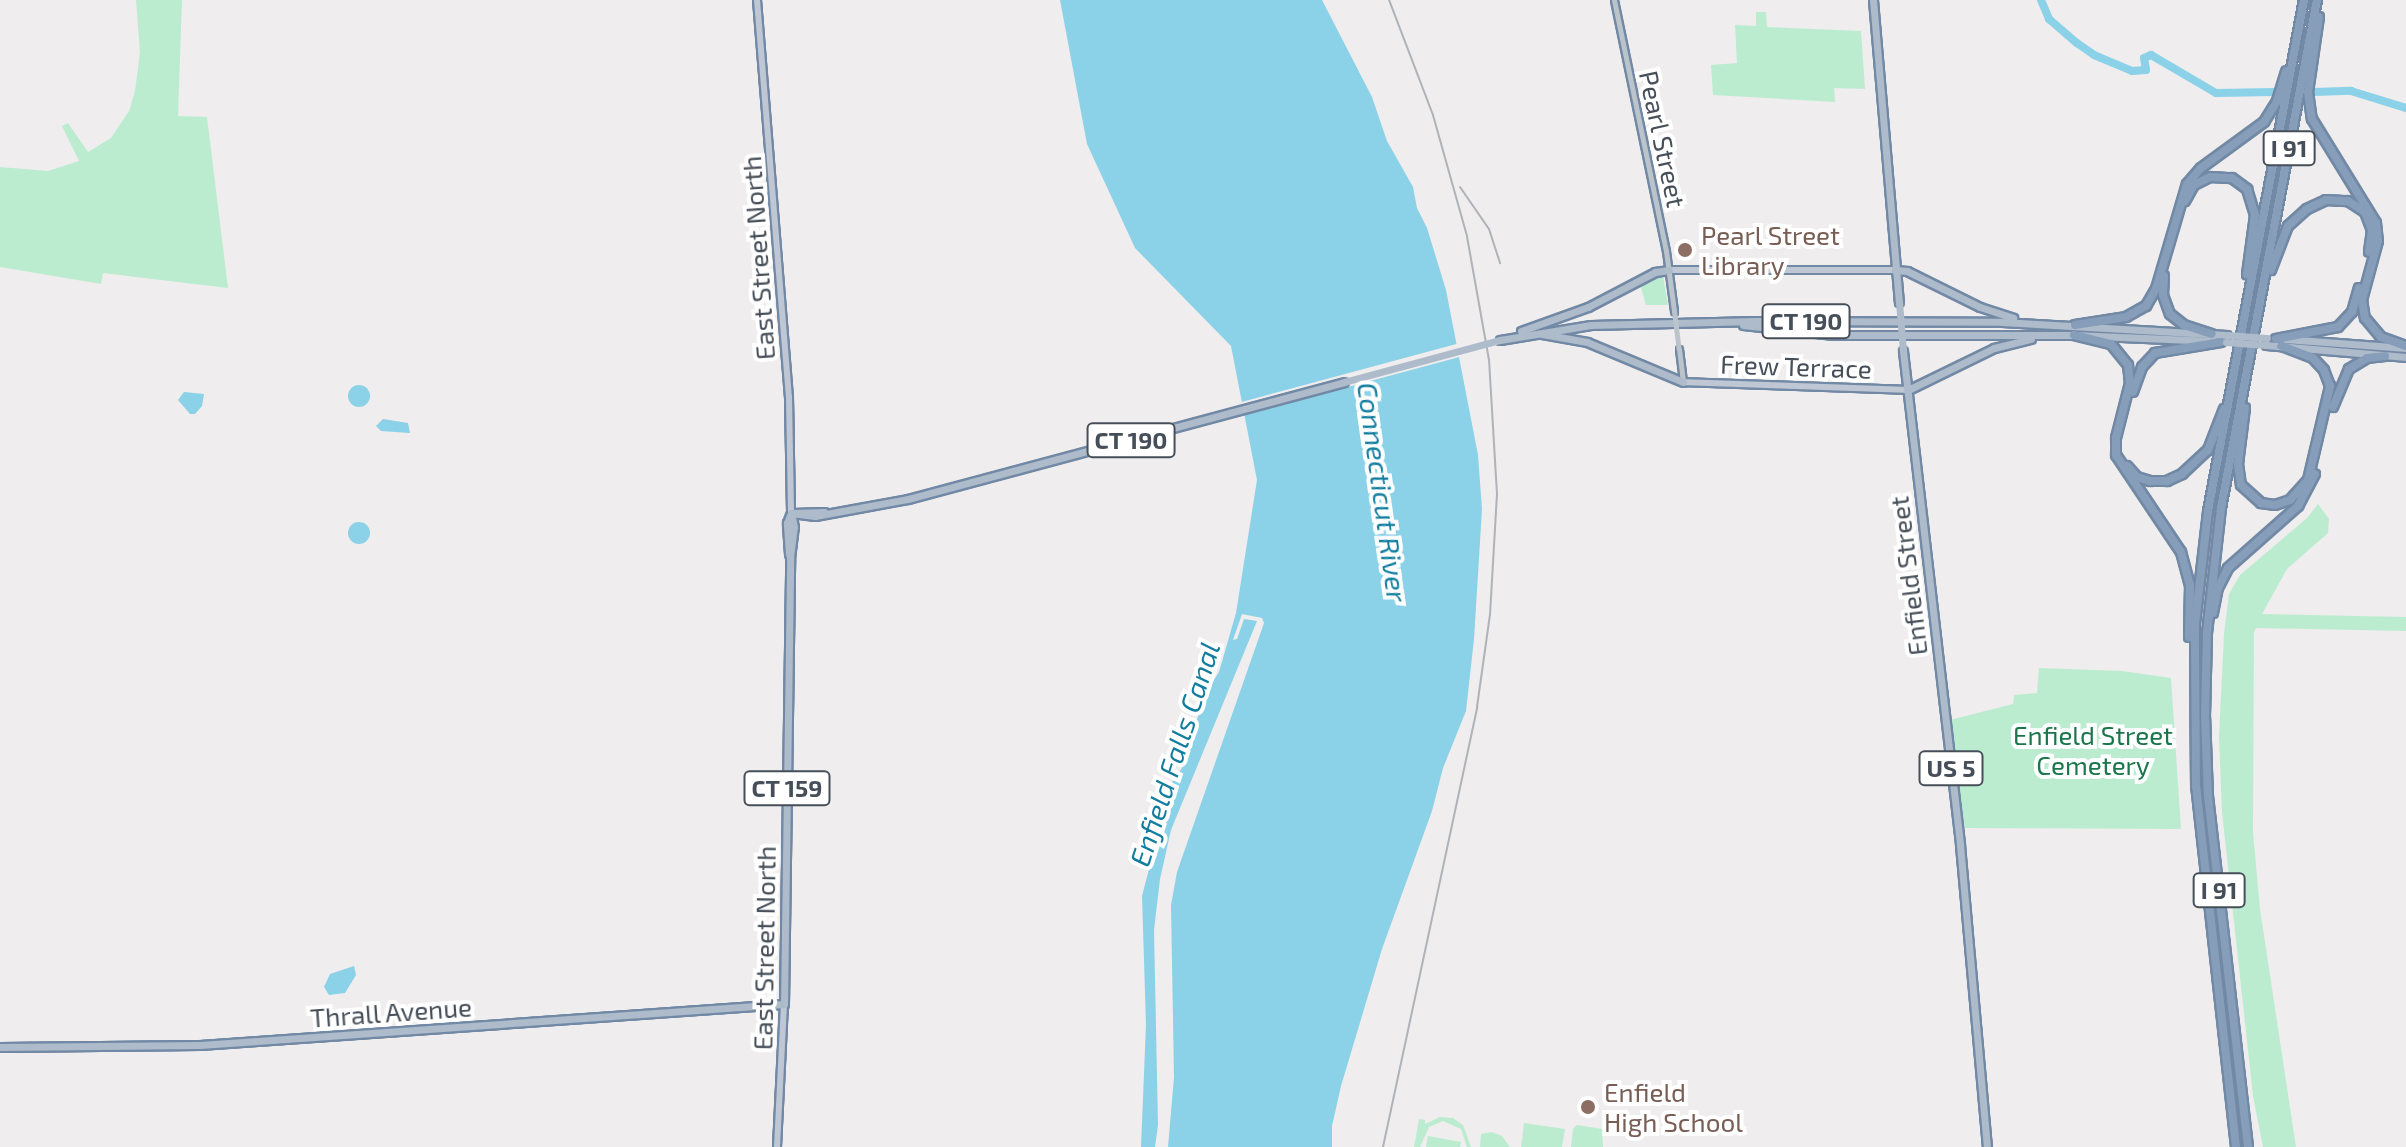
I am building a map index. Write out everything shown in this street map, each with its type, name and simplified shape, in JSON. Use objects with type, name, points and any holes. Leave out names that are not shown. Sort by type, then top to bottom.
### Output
[{"type":"highway","name":"I 91","points":[[2236,1147],[2199,825],[2193,674],[2204,536],[2304,0]]},
{"type":"highway","name":"I 91","points":[[2248,1147],[2209,807],[2205,716],[2207,633],[2219,521],[2318,0]]},
{"type":"highway","points":[[2318,0],[2308,88],[2310,113],[2319,135],[2376,223],[2378,241],[2362,300],[2365,318],[2379,336],[2406,347]]},
{"type":"highway","points":[[2074,330],[2130,316],[2146,306],[2156,289],[2187,184],[2201,168],[2264,122],[2275,106],[2294,56]]},
{"type":"highway","points":[[2212,334],[2175,319],[2166,307],[2162,291],[2185,200],[2193,187],[2206,178],[2221,176],[2235,179],[2247,189],[2254,202],[2247,303]]},
{"type":"highway","points":[[2261,296],[2281,238],[2303,212],[2320,202],[2339,199],[2353,202],[2365,212],[2371,226],[2371,243],[2350,315],[2330,330],[2272,342]]},
{"type":"highway","points":[[2074,330],[2111,344],[2128,365],[2130,383],[2116,438],[2116,455],[2124,471],[2172,533],[2184,559],[2190,592],[2189,657],[2193,674]]},
{"type":"highway","points":[[2225,340],[2168,348],[2146,361],[2137,379],[2122,434],[2120,451],[2125,463],[2137,477],[2150,481],[2163,481],[2182,474],[2208,450],[2229,402]]},
{"type":"highway","points":[[2247,372],[2249,386],[2238,458],[2239,479],[2255,500],[2282,504],[2295,497],[2306,484],[2330,390],[2327,375],[2316,360],[2272,342]]},
{"type":"highway","points":[[2207,633],[2218,588],[2228,568],[2294,510],[2308,493],[2346,373],[2361,361],[2385,356]]},
{"type":"main road","name":"East Street North","points":[[757,0],[789,397],[791,513],[794,527],[790,558],[784,1004],[777,1147]]},
{"type":"main road","name":"Enfield Street","points":[[1873,0],[1903,351],[1960,845],[1987,1147]]},
{"type":"main road","points":[[1502,340],[1597,303],[1652,273],[1669,270],[1907,271],[1991,312],[2030,323]]},
{"type":"main road","name":"CT 190","points":[[1725,322],[1833,335],[2047,335],[2074,330],[2212,334],[2225,340]]},
{"type":"main road","name":"CT 190","points":[[791,513],[815,516],[908,499],[1502,340],[1591,325],[2030,323],[2074,330],[2225,340],[2406,347]]},
{"type":"main road","points":[[1532,333],[1582,340],[1683,382]]},
{"type":"main road","points":[[1908,390],[1994,348],[2047,335]]},
{"type":"main road","name":"CT 190","points":[[2272,342],[2406,357]]},
{"type":"main road","name":"Frew Terrace","points":[[1683,382],[1908,390]]},
{"type":"main road","name":"Thrall Avenue","points":[[0,1047],[200,1045],[784,1004]]},
{"type":"street","name":"Pearl Street","points":[[1614,0],[1669,270],[1683,382]]},
{"type":"green space","points":[[136,0],[182,0],[178,116],[207,117],[228,288],[103,273],[101,284],[0,267],[0,167],[48,171],[79,161],[62,126],[68,123],[88,152],[111,138],[129,111],[135,91],[140,52]]},
{"type":"green space","points":[[1756,12],[1766,12],[1767,27],[1861,31],[1865,89],[1834,88],[1835,102],[1713,95],[1711,65],[1737,63],[1735,25],[1756,26]]},
{"type":"green space","points":[[1663,276],[1668,305],[1646,305],[1640,284]]},
{"type":"green space","points":[[2318,504],[2329,519],[2328,533],[2287,569],[2262,614],[2406,617],[2406,631],[2256,628],[2254,632],[2253,832],[2260,909],[2296,1147],[2263,1147],[2253,1096],[2222,812],[2219,737],[2224,634],[2229,594],[2240,575],[2307,518]]},
{"type":"green space","name":"Enfield Street Cemetery","points":[[2039,668],[2122,671],[2171,678],[2181,829],[1963,828],[1950,720],[2013,704],[2014,695],[2037,693]]},
{"type":"green space","points":[[1440,1117],[1453,1118],[1463,1125],[1471,1147],[1467,1147],[1461,1129],[1443,1121],[1429,1127],[1420,1147],[1414,1147],[1419,1119],[1425,1120],[1425,1124]]},
{"type":"green space","points":[[1524,1123],[1565,1129],[1562,1147],[1521,1147]]},
{"type":"green space","points":[[1577,1125],[1602,1129],[1603,1147],[1571,1147],[1573,1129]]},
{"type":"green space","points":[[1492,1132],[1502,1136],[1510,1147],[1480,1147],[1481,1134]]},
{"type":"green space","points":[[1428,1136],[1461,1142],[1460,1147],[1426,1147]]},
{"type":"water","name":"Connecticut River","points":[[1060,0],[1322,0],[1372,97],[1387,141],[1413,187],[1417,208],[1427,228],[1446,290],[1478,455],[1482,509],[1466,711],[1443,768],[1432,811],[1382,949],[1341,1086],[1332,1126],[1332,1147],[1168,1147],[1174,1077],[1171,905],[1177,872],[1264,623],[1262,618],[1242,614],[1233,640],[1237,639],[1244,619],[1257,621],[1171,830],[1160,879],[1154,930],[1158,1125],[1155,1147],[1141,1147],[1146,1025],[1142,896],[1171,784],[1184,765],[1204,695],[1219,672],[1236,613],[1257,480],[1231,346],[1135,248],[1087,144]]},
{"type":"water","points":[[359,385],[367,388],[370,396],[367,404],[359,407],[351,404],[348,396],[351,388]]},
{"type":"water","points":[[184,392],[204,394],[202,406],[195,414],[190,414],[178,400]]},
{"type":"water","points":[[383,419],[408,423],[410,433],[381,431],[376,426]]},
{"type":"water","points":[[359,522],[367,525],[370,533],[367,541],[359,544],[351,541],[348,533],[351,525]]},
{"type":"water","points":[[354,966],[356,975],[345,993],[329,995],[324,987],[330,974]]},
{"type":"pier","points":[[1460,343],[1463,356],[1240,416],[1238,403]]},
{"type":"waterway","points":[[2041,0],[2049,19],[2077,43],[2094,55],[2132,71],[2146,70],[2144,58],[2151,55],[2216,93],[2275,92]]},
{"type":"waterway","points":[[2314,92],[2351,91],[2406,108]]},
{"type":"railway","points":[[1383,1147],[1477,707],[1490,615],[1497,494],[1489,360],[1467,236],[1433,115],[1389,0]]},
{"type":"railway","points":[[1460,187],[1489,229],[1500,263]]},
{"type":"place","name":"Pearl Street Library","points":[[1685,250]]},
{"type":"place","name":"Enfield High School","points":[[1588,1107]]},
{"type":"water label","name":"Enfield Falls Canal","points":[[1174,754]]}]
